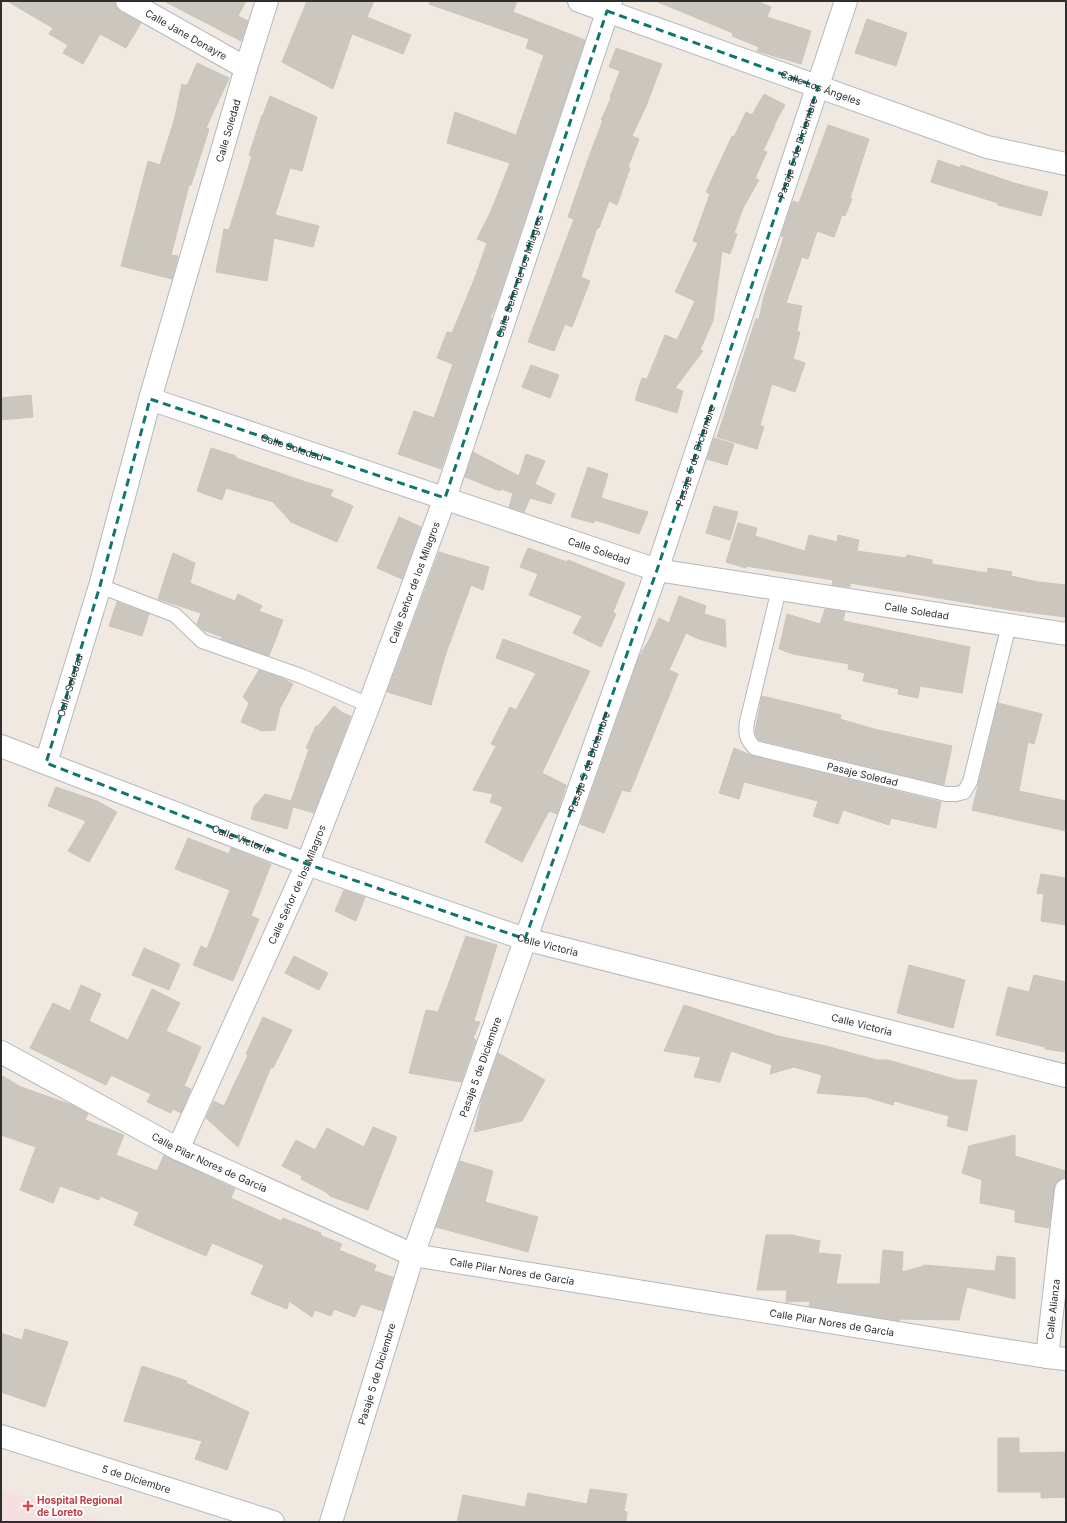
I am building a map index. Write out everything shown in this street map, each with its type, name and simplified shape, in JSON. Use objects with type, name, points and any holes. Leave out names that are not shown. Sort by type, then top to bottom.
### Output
[{"type":"street","name":"Calle Jane Donayre","points":[[127,1],[246,68]]},
{"type":"street","name":"Calle Soledad","points":[[46,763],[100,586],[150,399],[246,68],[267,1]]},
{"type":"street","name":"Calle Los Ángeles","points":[[579,1],[609,6],[818,87],[987,147],[1066,164]]},
{"type":"street","name":"Pasaje 5 de Diciembre","points":[[332,1522],[413,1255],[657,570],[846,1]]},
{"type":"street","name":"Calle Señor de los Milagros","points":[[178,1149],[308,864],[369,705],[445,498],[609,6]]},
{"type":"street","name":"Calle Soledad","points":[[150,399],[657,570],[1066,634]]},
{"type":"street","name":"Calle Victoria","points":[[1,746],[308,864],[525,939],[1066,1076]]},
{"type":"street","name":"Calle Pilar Nores de García","points":[[1,1052],[178,1149],[413,1255],[1057,1358]]},
{"type":"street","name":"Calle Alianza","points":[[1057,1358],[1066,1190]]},
{"type":"street","name":"5 de Diciembre","points":[[1,1436],[273,1522]]},
{"type":"lane","points":[[100,586],[175,615],[202,641],[301,676],[369,705]]},
{"type":"lane","name":"Pasaje Soledad","points":[[779,589],[747,722],[746,731],[748,741],[755,748],[946,794],[964,792],[970,782],[1009,625]]},
{"type":"highlighted area","points":[[607,11],[818,87],[657,570],[525,939],[307,864],[46,763],[100,586],[150,399],[445,498]]},
{"type":"shaded area","name":"Hospital Regional de Loreto","points":[[1,1490],[108,1522],[1,1522]]},
{"type":"building","points":[[7,1],[115,1],[116,7],[121,12],[141,23],[126,48],[100,34],[83,64],[63,53],[68,45],[49,34],[53,28]]},
{"type":"building","points":[[164,1],[246,1],[238,16],[248,21],[241,41]]},
{"type":"building","points":[[307,1],[374,1],[367,17],[411,35],[403,54],[352,34],[333,89],[282,62]]},
{"type":"building","points":[[430,1],[517,1],[513,12],[585,40],[496,306],[490,318],[492,319],[441,469],[398,454],[414,411],[434,418],[453,364],[437,358],[447,332],[452,333],[474,280],[487,243],[477,239],[491,211],[510,163],[447,143],[455,112],[516,135],[544,55],[526,48],[529,39],[429,4]]},
{"type":"building","points":[[658,1],[757,1],[771,7],[767,17],[811,31],[801,64],[757,51],[759,47],[732,36],[733,33]]},
{"type":"building","points":[[867,19],[907,33],[896,66],[855,53]]},
{"type":"building","points":[[616,48],[662,64],[646,106],[632,136],[639,139],[628,167],[630,168],[617,205],[609,201],[599,228],[597,228],[581,277],[590,281],[572,327],[565,324],[554,351],[528,342],[574,219],[568,217],[603,120],[601,120],[611,98],[610,97],[620,71],[609,67]]},
{"type":"building","points":[[197,63],[229,78],[206,128],[209,129],[191,185],[189,185],[171,255],[178,256],[172,279],[121,266],[148,161],[160,165],[174,121],[182,84],[187,86]]},
{"type":"building","points":[[764,94],[785,105],[774,125],[763,151],[767,152],[755,178],[759,180],[743,208],[734,233],[737,234],[730,254],[722,251],[713,321],[700,350],[703,351],[675,388],[683,391],[677,413],[635,400],[642,378],[647,379],[665,335],[677,340],[695,301],[675,292],[698,243],[693,241],[710,194],[706,192],[732,136],[734,137],[746,112],[752,115]]},
{"type":"building","points":[[270,96],[317,117],[302,171],[290,168],[275,215],[319,226],[313,247],[274,238],[267,281],[216,272],[224,229],[229,230],[252,156],[249,155]]},
{"type":"building","points":[[828,125],[869,139],[850,198],[852,199],[845,216],[842,215],[834,237],[817,231],[808,259],[802,257],[786,303],[802,306],[797,331],[800,332],[793,359],[805,363],[795,392],[772,384],[760,425],[764,427],[757,449],[717,437],[756,319],[759,319],[764,296],[784,237],[781,236],[793,201],[799,203]]},
{"type":"building","points":[[938,160],[961,168],[961,165],[1014,183],[1048,192],[1041,216],[998,205],[998,203],[931,182]]},
{"type":"building","points":[[531,365],[559,375],[550,398],[522,387]]},
{"type":"building","points":[[31,395],[33,417],[1,420],[1,398]]},
{"type":"building","points":[[714,438],[734,444],[727,465],[707,459]]},
{"type":"building","points":[[211,448],[236,456],[236,458],[333,490],[330,496],[353,506],[337,542],[291,522],[273,502],[226,488],[222,500],[197,491]]},
{"type":"building","points":[[473,452],[519,476],[526,454],[545,461],[535,484],[555,494],[551,504],[530,498],[524,512],[509,507],[513,493],[501,489],[500,491],[465,477]]},
{"type":"building","points":[[588,467],[608,474],[601,498],[648,512],[639,534],[595,520],[594,523],[571,517]]},
{"type":"building","points":[[714,506],[738,512],[730,540],[706,533]]},
{"type":"building","points":[[399,517],[421,527],[402,579],[377,568]]},
{"type":"building","points":[[738,523],[757,528],[755,536],[805,551],[809,535],[837,542],[838,535],[859,540],[857,551],[906,558],[907,555],[932,560],[932,564],[987,573],[988,568],[1012,572],[1011,576],[1038,582],[1066,585],[1066,617],[1010,610],[850,583],[850,587],[832,585],[833,580],[746,566],[746,568],[726,562]]},
{"type":"building","points":[[528,548],[567,562],[568,560],[625,583],[613,612],[616,614],[601,647],[573,633],[582,616],[529,595],[538,574],[520,567]]},
{"type":"building","points":[[439,552],[489,567],[483,590],[471,585],[446,653],[431,705],[387,692]]},
{"type":"building","points":[[173,553],[195,563],[190,583],[235,601],[238,594],[262,606],[259,611],[283,620],[269,656],[221,639],[222,637],[203,630],[197,624],[201,613],[158,599]]},
{"type":"building","points":[[679,596],[706,606],[704,614],[725,620],[726,647],[696,638],[686,633],[669,670],[678,674],[630,792],[622,790],[604,833],[580,824],[639,657],[659,618],[669,623]]},
{"type":"building","points":[[117,602],[149,614],[142,636],[109,626]]},
{"type":"building","points":[[825,609],[845,612],[843,621],[970,647],[962,693],[920,686],[918,698],[898,694],[899,689],[863,681],[865,673],[848,669],[849,664],[793,654],[779,649],[787,614],[820,624]]},
{"type":"building","points":[[503,639],[590,671],[542,773],[566,785],[557,814],[549,811],[522,862],[485,842],[503,807],[490,802],[493,794],[473,790],[496,746],[491,744],[510,707],[516,710],[536,673],[496,658]]},
{"type":"building","points":[[259,670],[282,678],[293,684],[280,708],[275,730],[262,731],[241,722],[249,703],[243,697]]},
{"type":"building","points":[[762,696],[841,715],[840,719],[874,729],[952,746],[944,785],[759,740],[755,732]]},
{"type":"building","points":[[998,703],[1042,714],[1034,744],[1028,742],[1019,791],[1066,801],[1066,831],[972,810]]},
{"type":"building","points":[[334,706],[343,713],[351,716],[314,813],[293,807],[287,829],[251,819],[254,807],[265,794],[291,801],[309,749],[306,748],[316,726],[318,726]]},
{"type":"building","points":[[734,748],[753,756],[941,802],[936,828],[891,818],[889,825],[843,810],[838,824],[813,816],[818,801],[744,782],[739,799],[719,793]]},
{"type":"building","points":[[56,787],[97,801],[117,812],[89,862],[68,851],[86,821],[48,806]]},
{"type":"building","points":[[188,838],[229,854],[231,848],[271,864],[251,916],[259,919],[233,981],[193,965],[201,946],[207,949],[230,890],[175,869]]},
{"type":"building","points":[[1041,874],[1066,878],[1066,925],[1041,921],[1044,894],[1037,893]]},
{"type":"building","points":[[344,890],[365,897],[356,921],[335,911]]},
{"type":"building","points":[[466,936],[497,945],[474,1021],[480,1022],[473,1038],[476,1040],[461,1082],[409,1073],[426,1010],[438,1012]]},
{"type":"building","points":[[144,948],[180,964],[169,990],[132,975]]},
{"type":"building","points":[[294,956],[328,973],[319,990],[285,973]]},
{"type":"building","points":[[909,965],[965,980],[953,1028],[897,1013]]},
{"type":"building","points":[[1034,975],[1066,982],[1066,1052],[1045,1049],[1045,1047],[996,1035],[1008,987],[1029,992]]},
{"type":"building","points":[[81,985],[101,994],[89,1021],[128,1040],[152,989],[180,1003],[166,1031],[201,1047],[184,1086],[191,1089],[181,1113],[173,1109],[171,1113],[147,1102],[151,1094],[111,1075],[106,1085],[30,1048],[53,1003],[70,1011]]},
{"type":"building","points":[[684,1005],[778,1036],[826,1046],[877,1060],[888,1060],[958,1080],[977,1080],[967,1131],[947,1126],[949,1116],[894,1101],[893,1105],[866,1097],[817,1093],[822,1075],[794,1067],[770,1074],[772,1065],[731,1051],[720,1082],[694,1077],[701,1057],[664,1051]]},
{"type":"building","points":[[263,1017],[292,1030],[273,1068],[271,1067],[238,1147],[206,1118],[214,1101],[224,1106],[248,1055],[246,1054]]},
{"type":"building","points":[[498,1053],[545,1080],[522,1121],[474,1132],[482,1099]]},
{"type":"building","points":[[1,1075],[21,1087],[72,1105],[88,1114],[85,1120],[124,1135],[116,1155],[157,1171],[164,1155],[235,1189],[231,1198],[281,1221],[283,1218],[321,1233],[320,1235],[342,1244],[339,1250],[376,1265],[374,1271],[393,1277],[383,1311],[361,1304],[355,1317],[334,1309],[331,1316],[315,1310],[312,1317],[289,1301],[287,1309],[251,1294],[264,1265],[212,1243],[206,1256],[134,1225],[139,1212],[100,1196],[99,1200],[60,1186],[53,1203],[20,1190],[36,1147],[1,1135]]},
{"type":"building","points":[[373,1127],[397,1137],[368,1210],[330,1196],[326,1192],[301,1179],[302,1176],[282,1166],[296,1140],[315,1150],[327,1128],[364,1147]]},
{"type":"building","points":[[1015,1135],[1015,1156],[1066,1171],[1066,1178],[1056,1182],[1054,1188],[1049,1228],[1015,1222],[1015,1210],[980,1203],[982,1180],[962,1173],[969,1146]]},
{"type":"building","points":[[460,1161],[493,1171],[485,1202],[538,1217],[528,1252],[436,1227]]},
{"type":"building","points":[[766,1235],[792,1235],[820,1241],[818,1253],[841,1255],[836,1284],[880,1284],[883,1250],[903,1252],[902,1272],[924,1265],[995,1271],[997,1256],[1015,1258],[1015,1299],[967,1287],[959,1320],[900,1319],[899,1321],[809,1306],[810,1301],[786,1302],[787,1290],[757,1290]]},
{"type":"building","points":[[25,1329],[68,1342],[45,1407],[1,1392],[1,1333],[22,1340]]},
{"type":"building","points":[[142,1366],[187,1381],[186,1383],[249,1412],[227,1470],[195,1459],[202,1441],[124,1421]]},
{"type":"building","points":[[998,1438],[1019,1438],[1019,1453],[1066,1452],[1066,1497],[1041,1498],[1041,1492],[998,1492]]},
{"type":"building","points":[[590,1489],[627,1494],[624,1511],[627,1512],[626,1522],[457,1522],[463,1495],[525,1507],[528,1493],[587,1504]]},
{"type":"place","name":"Hospital Regional de Loreto","points":[[28,1506]]}]
